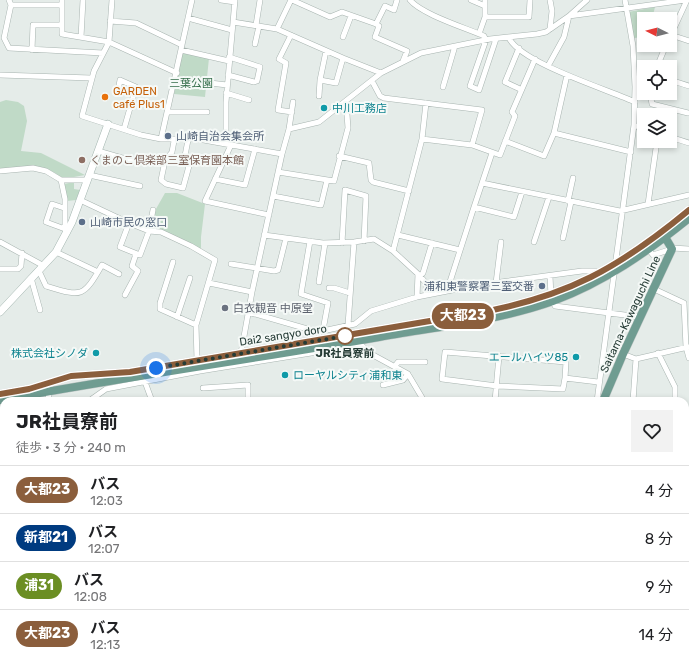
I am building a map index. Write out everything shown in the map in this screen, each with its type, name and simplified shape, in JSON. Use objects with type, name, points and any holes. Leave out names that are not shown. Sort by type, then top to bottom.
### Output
[{"type":"main road","name":"Dai2 sangyo doro","points":[[10,397],[48,392],[519,311],[589,286],[616,268],[689,210]]},
{"type":"main road","name":"Dai2 sangyo doro","points":[[6,397],[71,376],[116,374],[241,353],[320,334],[496,310],[552,298],[603,272],[616,268],[649,250],[689,218]]},
{"type":"main road","name":"Saitama-Kawaguchi Line","points":[[605,397],[672,249],[665,237]]},
{"type":"street","points":[[81,37],[83,0]]},
{"type":"street","points":[[112,0],[109,42],[91,78],[82,116],[124,130],[161,139],[174,141],[198,139],[282,154]]},
{"type":"street","points":[[161,139],[177,73],[192,0]]},
{"type":"street","points":[[221,0],[235,1],[226,93],[228,144],[205,201],[268,215]]},
{"type":"street","points":[[255,44],[260,0]]},
{"type":"street","points":[[277,29],[291,0],[330,17],[342,12],[379,26],[375,37],[407,51],[403,61]]},
{"type":"street","points":[[376,24],[385,6],[394,10],[397,0]]},
{"type":"street","points":[[410,0],[414,5],[479,34],[486,40]]},
{"type":"street","points":[[470,0],[485,6]]},
{"type":"street","points":[[479,34],[485,17],[484,0]]},
{"type":"street","points":[[485,17],[529,17],[530,0]]},
{"type":"street","points":[[550,0],[552,11],[550,29]]},
{"type":"street","points":[[597,397],[598,382],[610,313],[634,125],[635,87],[633,46],[625,0]]},
{"type":"street","points":[[569,16],[686,0]]},
{"type":"street","points":[[677,20],[686,0]]},
{"type":"street","points":[[289,129],[319,122],[381,73],[421,53],[486,40],[537,34],[550,29],[569,16],[586,1]]},
{"type":"street","points":[[103,52],[9,48],[4,38],[10,2],[62,3],[62,34],[109,42],[177,73]]},
{"type":"street","points":[[343,37],[351,16]]},
{"type":"street","points":[[548,66],[564,37],[569,16]]},
{"type":"street","points":[[188,18],[232,30]]},
{"type":"street","points":[[110,21],[136,23],[182,48],[260,67],[257,80],[254,82],[228,76]]},
{"type":"street","points":[[233,22],[277,29],[381,73]]},
{"type":"street","points":[[32,50],[33,25],[62,25]]},
{"type":"street","points":[[291,35],[279,59],[286,63],[278,110],[292,112]]},
{"type":"street","points":[[509,38],[519,48],[548,66],[594,88],[635,102]]},
{"type":"street","points":[[677,38],[689,41]]},
{"type":"street","points":[[486,40],[470,86],[479,90],[496,39]]},
{"type":"street","points":[[443,87],[455,46]]},
{"type":"street","points":[[519,48],[505,82],[520,89]]},
{"type":"street","points":[[319,96],[320,80],[326,51]]},
{"type":"street","points":[[320,80],[336,83],[343,58]]},
{"type":"street","points":[[422,139],[472,145],[500,155],[515,116],[512,112],[520,89],[535,59]]},
{"type":"street","points":[[0,75],[91,78]]},
{"type":"street","points":[[506,141],[544,156],[554,133],[567,75]]},
{"type":"street","points":[[118,91],[120,80],[136,87],[124,130]]},
{"type":"street","points":[[372,81],[380,96],[482,110],[472,145]]},
{"type":"street","points":[[677,82],[689,86]]},
{"type":"street","points":[[210,83],[227,84]]},
{"type":"street","points":[[226,93],[249,100]]},
{"type":"street","points":[[651,100],[652,104],[688,113]]},
{"type":"street","points":[[278,172],[334,181],[339,156],[348,128],[346,101]]},
{"type":"street","points":[[241,353],[252,292],[268,215],[289,129],[293,102]]},
{"type":"street","points":[[393,251],[422,139],[426,103]]},
{"type":"street","points":[[168,112],[207,112]]},
{"type":"street","points":[[0,311],[31,278],[42,269],[56,252],[80,200],[108,124]]},
{"type":"street","points":[[554,133],[631,152]]},
{"type":"street","points":[[677,139],[689,143]]},
{"type":"street","points":[[174,141],[172,152],[165,161],[161,180],[166,184],[182,188],[189,166],[184,162],[188,140]]},
{"type":"street","points":[[648,204],[656,148]]},
{"type":"street","points":[[215,179],[245,186],[255,149]]},
{"type":"street","points":[[98,151],[136,162]]},
{"type":"street","points":[[447,291],[492,153]]},
{"type":"street","points":[[339,156],[369,162],[370,180],[409,191]]},
{"type":"street","points":[[0,171],[33,168],[46,171],[61,180],[88,177],[140,186]]},
{"type":"street","points":[[563,238],[573,178]]},
{"type":"street","points":[[61,180],[65,196],[64,208],[66,231]]},
{"type":"street","points":[[273,196],[321,205],[327,180]]},
{"type":"street","points":[[482,182],[522,192],[620,211],[689,194]]},
{"type":"street","points":[[342,243],[345,190],[366,196],[364,241]]},
{"type":"street","points":[[474,208],[514,217],[522,192]]},
{"type":"street","points":[[534,242],[549,197]]},
{"type":"street","points":[[80,200],[149,231],[161,232],[192,246],[215,260],[196,326],[197,360]]},
{"type":"street","points":[[64,208],[52,204],[46,222],[66,231]]},
{"type":"street","points":[[129,223],[120,247],[140,255],[149,231],[153,210]]},
{"type":"street","points":[[264,235],[325,243],[342,243],[374,239],[393,251],[419,275],[426,283],[426,295]]},
{"type":"street","points":[[398,235],[460,250]]},
{"type":"street","points":[[231,264],[274,271],[278,270],[286,238]]},
{"type":"street","points":[[310,241],[301,294],[328,303],[320,334]]},
{"type":"street","points":[[0,242],[22,253],[42,269],[46,286],[75,293],[83,292],[102,265],[119,274]]},
{"type":"street","points":[[348,325],[354,242]]},
{"type":"street","points":[[496,283],[501,242]]},
{"type":"street","points":[[319,282],[325,243]]},
{"type":"street","points":[[417,297],[419,275],[423,273],[432,243]]},
{"type":"street","points":[[649,250],[653,255],[672,249],[689,249]]},
{"type":"street","points":[[56,252],[98,272]]},
{"type":"street","points":[[0,269],[18,269],[20,266],[22,253]]},
{"type":"street","points":[[125,295],[138,271],[132,266],[136,254]]},
{"type":"street","points":[[173,262],[160,303],[160,309],[196,326]]},
{"type":"street","points":[[248,312],[320,334],[354,324],[371,311],[426,295],[496,283],[598,270],[603,272]]},
{"type":"street","points":[[550,276],[552,298],[555,306],[640,317]]},
{"type":"street","points":[[31,278],[40,310]]},
{"type":"street","points":[[178,317],[190,278]]},
{"type":"street","points":[[209,283],[252,292]]},
{"type":"street","points":[[329,288],[350,293]]},
{"type":"street","points":[[654,289],[686,303],[689,358]]},
{"type":"street","points":[[94,397],[106,388],[361,345],[373,355],[408,374],[422,397]]},
{"type":"street","points":[[623,354],[636,359],[688,347]]},
{"type":"street","points":[[445,352],[499,356],[566,362],[563,389],[497,386],[442,379],[445,352]]},
{"type":"street","points":[[658,353],[675,387],[675,397]]},
{"type":"street","points":[[496,397],[499,356]]},
{"type":"street","points":[[633,397],[636,359]]},
{"type":"street","points":[[395,366],[398,362],[425,362]]},
{"type":"street","points":[[383,385],[404,380],[408,374]]},
{"type":"street","points":[[565,378],[598,382]]},
{"type":"street","points":[[144,382],[150,397]]},
{"type":"street","points":[[203,388],[248,386],[248,397]]},
{"type":"street","points":[[48,392],[49,397]]},
{"type":"green space","points":[[655,7],[654,12],[637,12],[637,38],[634,38],[628,12]]},
{"type":"green space","name":"三葉公園","points":[[184,52],[209,58],[205,97],[174,94],[182,54]]},
{"type":"green space","points":[[6,100],[18,102],[24,106],[27,121],[21,151],[41,153],[85,175],[63,179],[47,169],[33,166],[0,169],[0,102]]},
{"type":"green space","points":[[74,182],[74,189],[80,190],[76,200],[67,201],[64,184]]},
{"type":"green space","points":[[165,193],[177,193],[205,204],[201,251],[187,242],[153,228],[152,216]]},
{"type":"bus line","name":"大都23","points":[[0,394],[29,389],[71,376],[108,375],[130,372],[517,306],[551,296],[598,275],[644,246],[689,210]]},
{"type":"place","name":"GARDEN café Plus1","points":[[105,97]]},
{"type":"place","name":"中川工務店","points":[[324,108]]},
{"type":"place","name":"山崎自治会集会所","points":[[168,136]]},
{"type":"place","name":"くまのこ倶楽部三室保育園本館","points":[[82,160]]},
{"type":"place","name":"山崎市民の窓口","points":[[82,222]]},
{"type":"place","name":"浦和東警察署三室交番","points":[[542,286]]},
{"type":"place","name":"白衣観音 中原堂","points":[[225,308]]},
{"type":"place","name":"JR社員寮前","points":[[345,336]]},
{"type":"place","name":"株式会社シノダ","points":[[96,353]]},
{"type":"place","name":"エールハイツ85","points":[[576,357]]},
{"type":"place","name":"ローヤルシティ浦和東","points":[[285,375]]},
{"type":"route","points":[[156,368],[345,336]]}]
